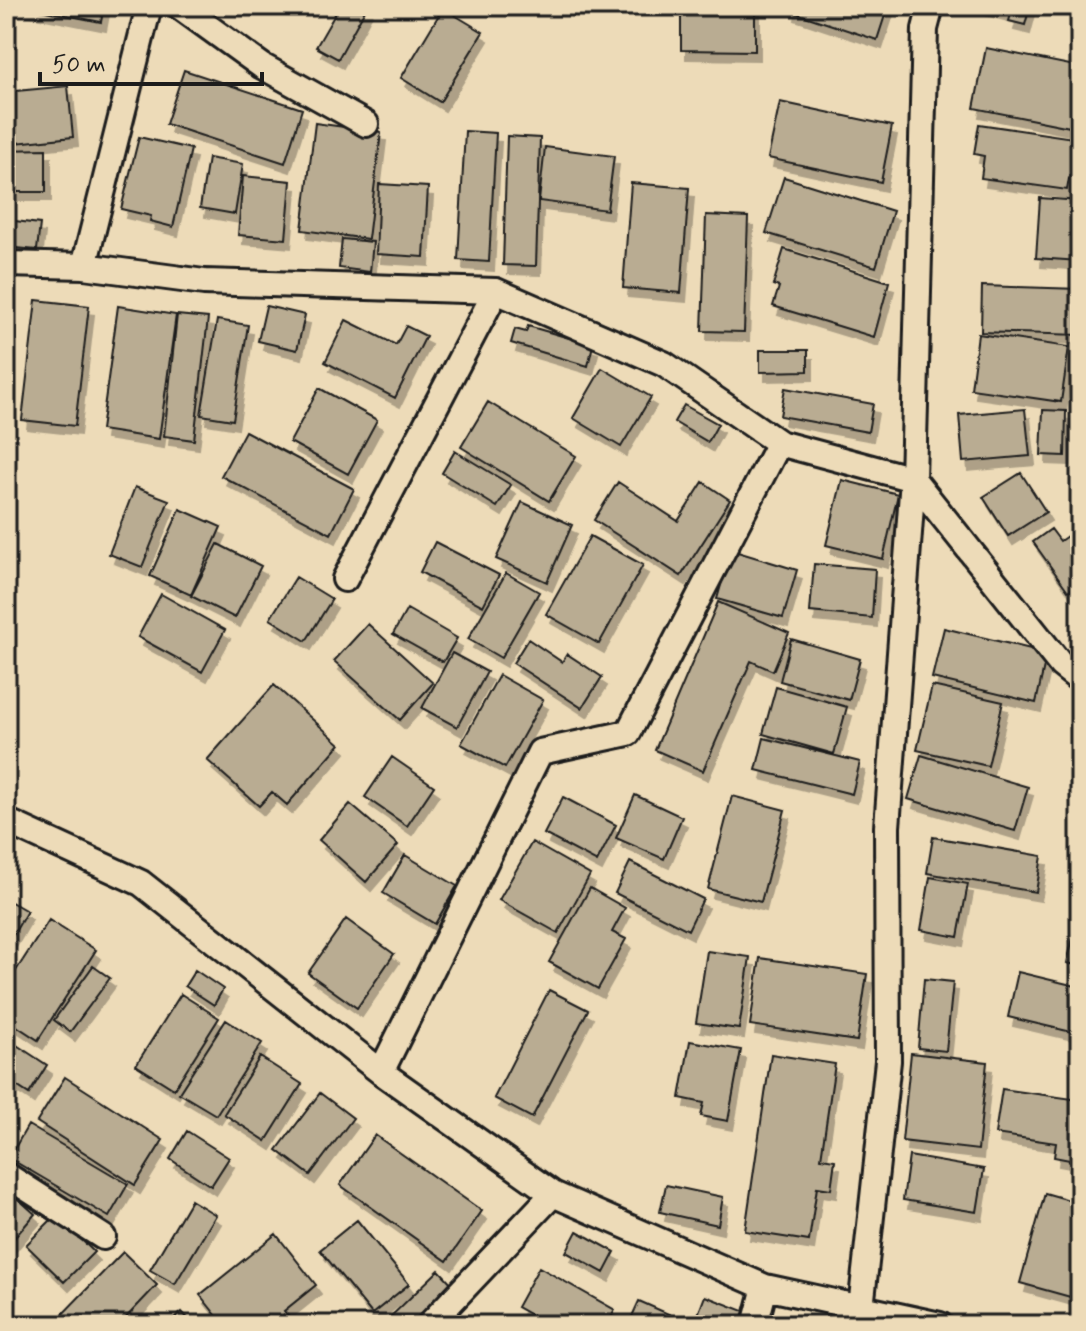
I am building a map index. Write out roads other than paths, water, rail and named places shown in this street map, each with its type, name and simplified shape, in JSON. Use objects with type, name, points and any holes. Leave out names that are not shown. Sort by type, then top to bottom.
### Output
[{"type":"street","points":[[84,266],[149,6]]},
{"type":"street","points":[[179,6],[262,66],[366,124]]},
{"type":"street","points":[[861,1308],[888,1061],[887,827],[913,479],[925,29],[931,6]]},
{"type":"street","points":[[6,264],[84,266],[204,282],[496,291],[664,364],[779,443],[913,479],[1061,665],[1080,680]]},
{"type":"street","points":[[345,579],[496,291]]},
{"type":"street","points":[[381,1072],[540,752],[628,733],[779,443]]},
{"type":"street","points":[[6,821],[141,883],[381,1072],[553,1194],[765,1287],[940,1325]]},
{"type":"street","points":[[6,1175],[103,1237]]},
{"type":"street","points":[[429,1325],[553,1194]]},
{"type":"street","points":[[755,1325],[765,1287]]}]
